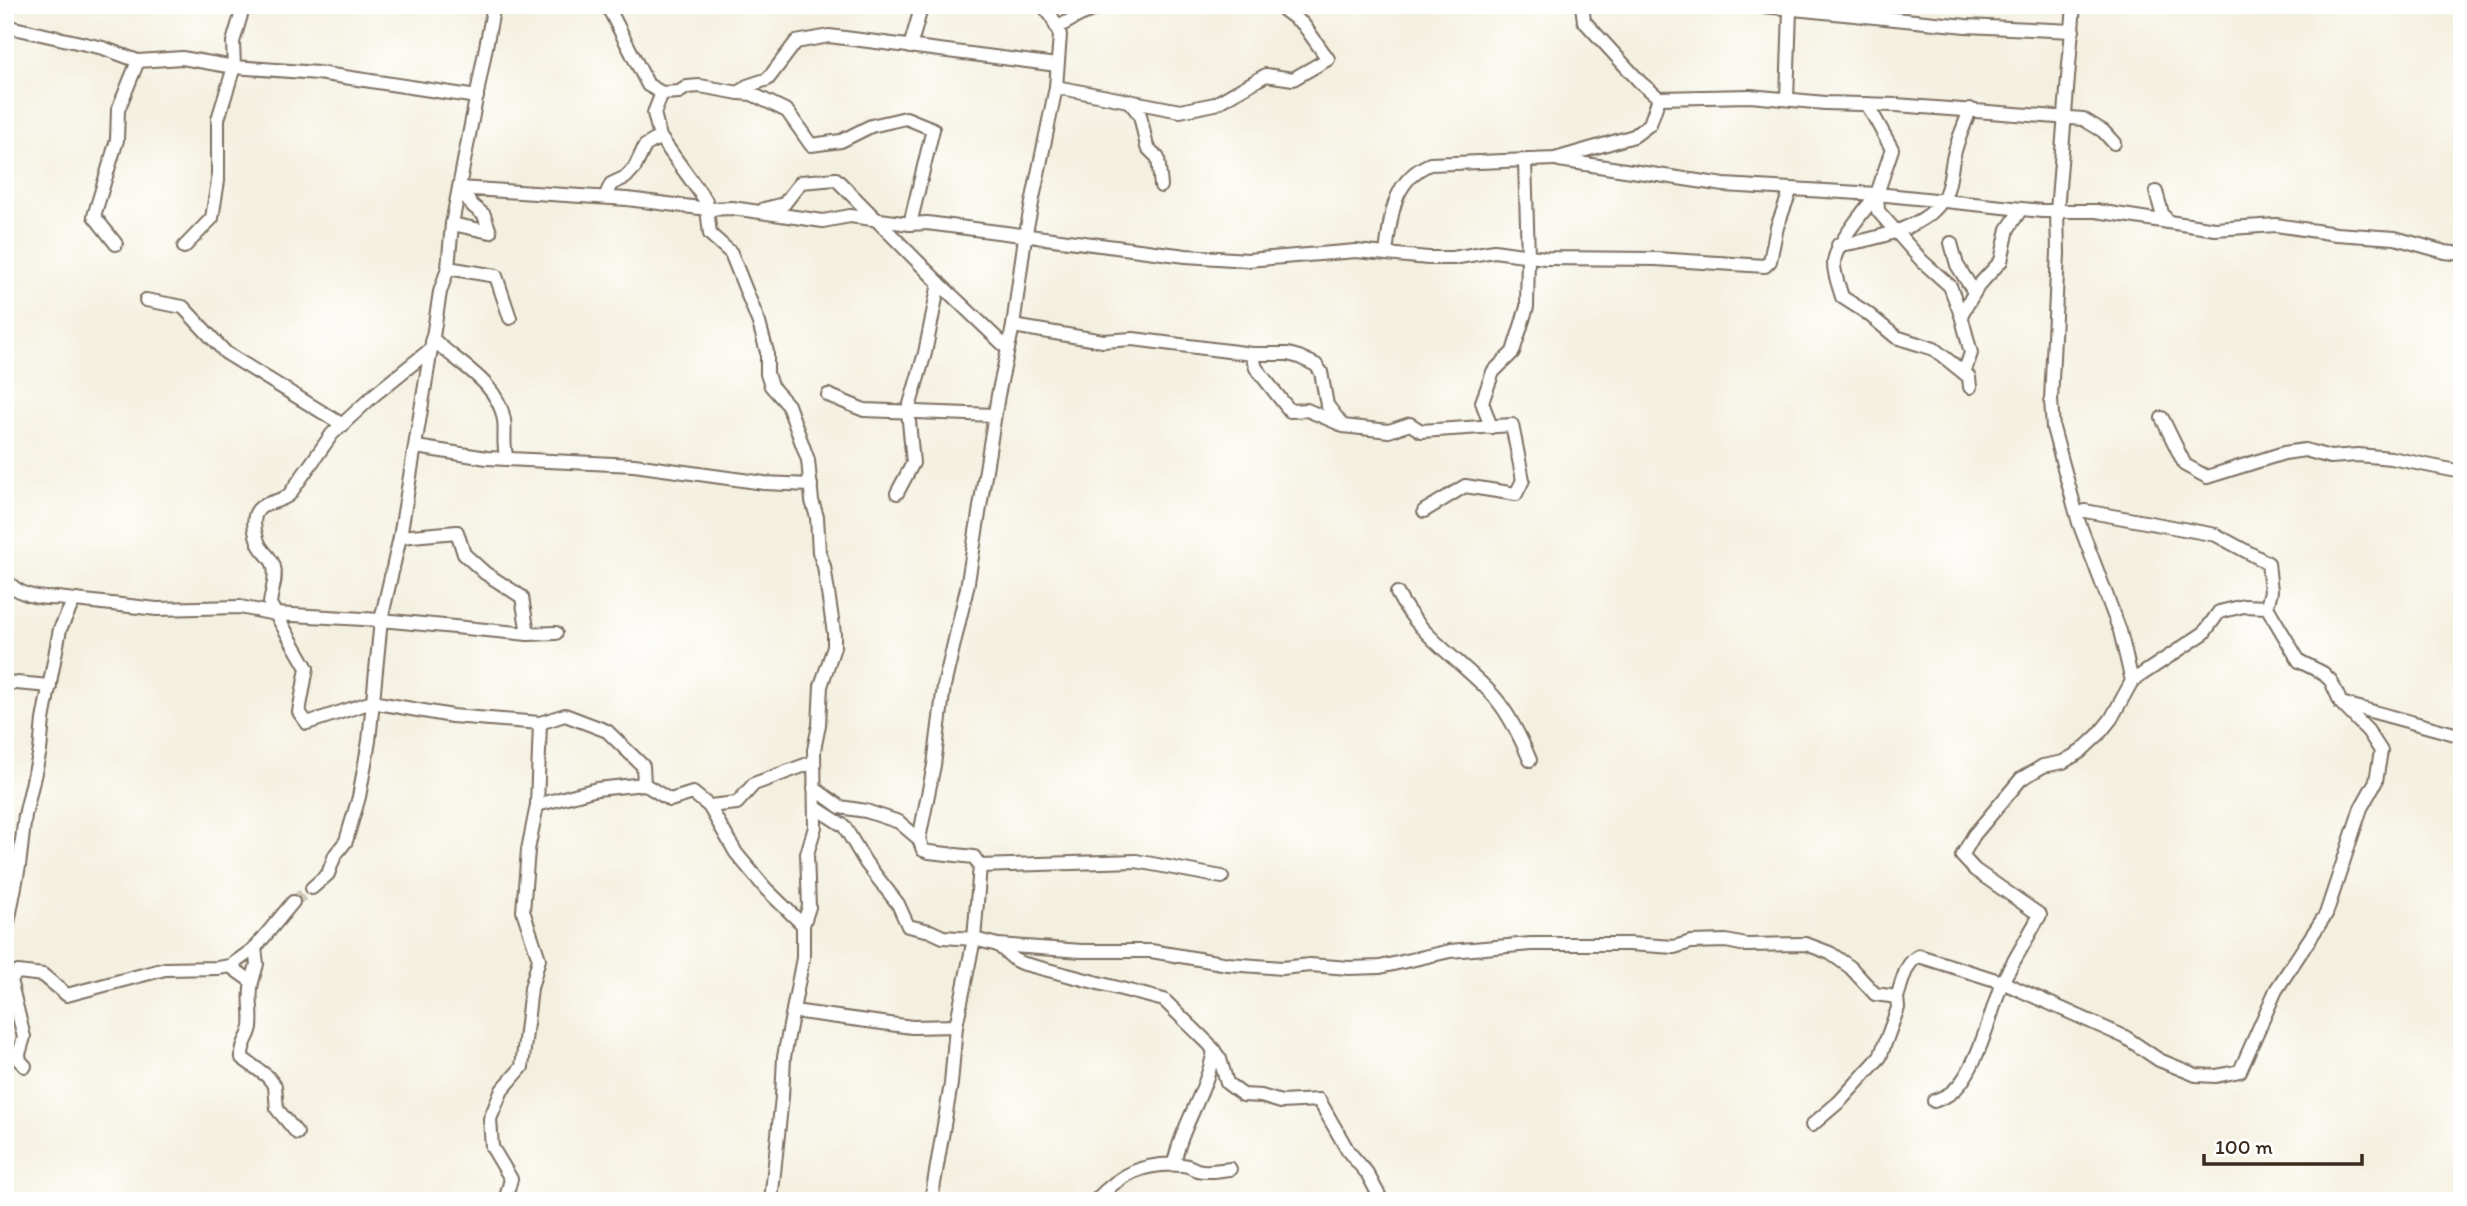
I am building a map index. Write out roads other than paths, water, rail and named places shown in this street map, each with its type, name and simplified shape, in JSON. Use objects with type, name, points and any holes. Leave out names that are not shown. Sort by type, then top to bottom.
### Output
[{"type":"street","points":[[184,247],[212,218],[218,181],[218,119],[234,67],[233,42],[244,5]]},
{"type":"street","points":[[312,888],[328,874],[335,855],[346,841],[359,797],[381,620],[400,537],[440,292],[448,268],[452,224],[494,5]]},
{"type":"street","points":[[607,5],[648,85],[662,93],[700,86],[752,94],[787,111],[811,145],[841,141],[871,126],[906,118],[933,129],[910,224]]},
{"type":"street","points":[[910,47],[922,5]]},
{"type":"street","points":[[919,839],[939,736],[944,686],[967,588],[994,415],[1013,326],[1026,237],[1056,86],[1060,35],[1058,27],[1043,5]]},
{"type":"street","points":[[1058,27],[1106,5]]},
{"type":"street","points":[[1056,86],[1180,111],[1215,104],[1266,75],[1293,79],[1328,59],[1303,24],[1283,10],[1283,5]]},
{"type":"street","points":[[1582,5],[1584,21],[1640,82],[1659,98],[1750,96],[2065,117],[2083,119],[2102,131],[2114,143]]},
{"type":"street","points":[[1753,5],[1966,26],[2073,31]]},
{"type":"street","points":[[2074,5],[2057,211],[2058,253],[2051,400],[2053,428],[2079,523],[2120,631],[2132,681]]},
{"type":"street","points":[[1787,99],[1788,7]]},
{"type":"street","points":[[5,26],[103,48],[138,61],[182,58],[234,67],[318,73],[477,97]]},
{"type":"street","points":[[739,93],[747,86],[768,79],[796,42],[829,36],[1058,65]]},
{"type":"street","points":[[116,244],[94,216],[100,188],[117,140],[118,110],[138,61]]},
{"type":"street","points":[[662,93],[654,113],[660,137],[699,188],[708,209],[710,234],[731,253],[738,275],[750,296],[767,352],[767,374],[771,386],[788,405],[808,460],[817,517],[819,552],[824,566],[834,633],[834,647],[821,686],[814,767],[815,827],[807,854],[809,907],[803,925],[803,958],[784,1058],[771,1201]]},
{"type":"street","points":[[1386,253],[1396,197],[1399,190],[1419,169],[1430,164],[1555,159],[1634,136],[1650,124],[1659,98]]},
{"type":"street","points":[[1128,101],[1140,115],[1147,147],[1158,158],[1161,186]]},
{"type":"street","points":[[1867,104],[1892,149],[1877,194],[1838,245],[1833,263],[1842,296],[1896,337],[1934,349],[1969,377],[1970,387]]},
{"type":"street","points":[[1838,245],[1884,236],[1922,219],[1942,202],[1948,187],[1954,154],[1970,109]]},
{"type":"street","points":[[605,197],[611,184],[626,177],[635,167],[645,146],[660,137]]},
{"type":"street","points":[[1555,159],[1724,185],[1877,194],[2021,209],[2096,211],[2214,229],[2276,225],[2336,234],[2395,238],[2445,253],[2462,254]]},
{"type":"street","points":[[1491,427],[1482,402],[1493,372],[1513,352],[1527,307],[1525,162]]},
{"type":"street","points":[[756,211],[784,204],[800,182],[836,179],[1008,349]]},
{"type":"street","points":[[459,188],[605,197],[708,209],[732,208],[823,221],[850,216],[910,224],[927,223],[1186,256],[1248,260],[1356,251],[1428,258],[1494,251],[1528,256],[1656,259],[1765,266],[1770,261],[1777,227],[1791,189]]},
{"type":"street","points":[[452,224],[490,232],[484,215],[459,188]]},
{"type":"street","points":[[2156,192],[2162,213],[2168,222]]},
{"type":"street","points":[[1877,194],[1878,211],[1922,261],[1950,286],[1971,353],[1964,373]]},
{"type":"street","points":[[1961,315],[1975,292],[2001,261],[2008,229],[2021,209]]},
{"type":"street","points":[[1951,243],[1957,265],[1975,292]]},
{"type":"street","points":[[448,268],[496,276],[510,318]]},
{"type":"street","points":[[897,493],[913,463],[908,411],[925,352],[939,283]]},
{"type":"street","points":[[146,300],[183,307],[226,353],[343,425]]},
{"type":"street","points":[[1013,326],[1102,341],[1133,340],[1252,354],[1289,354],[1316,365],[1321,372],[1327,405],[1343,426]]},
{"type":"street","points":[[432,344],[473,371],[495,396],[504,420],[503,445],[507,459]]},
{"type":"street","points":[[432,344],[332,434],[289,495],[282,501],[262,506],[255,516],[254,525],[260,546],[273,561],[276,583],[270,604],[307,668],[299,712],[307,723],[372,702],[452,716],[540,723],[565,715],[607,731],[643,766],[644,785]]},
{"type":"street","points":[[1252,354],[1256,368],[1290,411],[1307,410],[1343,426],[1389,431],[1410,424],[1421,431],[1512,425],[1523,480],[1516,494],[1465,486],[1423,511]]},
{"type":"street","points":[[828,395],[863,410],[994,415]]},
{"type":"street","points":[[2162,418],[2185,465],[2207,477],[2284,453],[2305,450],[2330,457],[2358,455],[2391,458],[2462,472]]},
{"type":"street","points":[[416,447],[507,459],[634,465],[764,483],[811,485]]},
{"type":"street","points":[[1812,1125],[1840,1101],[1880,1057],[1898,1008],[1897,997],[1908,966],[1919,956],[2002,982],[2125,1037],[2158,1060],[2196,1076],[2216,1076],[2240,1071],[2276,990],[2326,914],[2361,808],[2376,781],[2381,751],[2368,732],[2341,703],[2331,681],[2323,673],[2299,661],[2267,607],[2271,591],[2268,563],[2216,535],[2085,511]]},
{"type":"street","points":[[400,537],[457,532],[464,554],[485,573],[522,597],[528,634]]},
{"type":"street","points":[[7,581],[13,589],[42,599],[157,609],[240,607],[275,614],[381,620],[528,634],[556,633]]},
{"type":"street","points":[[1397,593],[1408,613],[1440,647],[1491,692],[1519,734],[1530,760]]},
{"type":"street","points":[[5,938],[60,629],[74,600]]},
{"type":"street","points":[[1934,1101],[1952,1093],[1972,1066],[2002,982],[2039,915],[1975,870],[1962,856],[1973,835],[2021,779],[2043,766],[2063,762],[2081,752],[2111,719],[2132,681],[2204,633],[2219,612],[2244,606],[2267,607]]},
{"type":"street","points":[[5,681],[50,686]]},
{"type":"street","points":[[2341,703],[2439,732],[2462,736]]},
{"type":"street","points":[[505,1201],[512,1179],[492,1147],[490,1119],[502,1090],[522,1067],[531,988],[539,959],[523,911],[528,849],[537,805],[540,723]]},
{"type":"street","points":[[709,806],[737,803],[754,784],[808,764],[814,767]]},
{"type":"street","points":[[537,805],[597,789],[644,785],[670,800],[693,793],[709,806],[736,853],[766,889],[803,925]]},
{"type":"street","points":[[814,788],[840,807],[866,811],[899,822],[919,839],[923,850],[974,858],[980,866],[974,939],[956,1026],[951,1084],[932,1201]]},
{"type":"street","points":[[816,808],[844,826],[866,863],[898,904],[908,926],[943,937],[974,939],[998,945],[1082,951],[1151,951],[1228,964],[1283,968],[1310,965],[1380,967],[1450,951],[1531,944],[1674,947],[1691,942],[1726,941],[1746,945],[1806,944],[1830,953],[1850,967],[1875,994],[1897,997]]},
{"type":"street","points":[[980,866],[1136,861],[1222,877]]},
{"type":"street","points":[[25,1066],[20,1061],[19,1054],[24,1037],[8,982],[18,972],[43,975],[67,995],[164,969],[230,966],[255,948],[293,902]]},
{"type":"street","points":[[998,945],[1021,962],[1160,998],[1214,1050],[1220,1059],[1227,1083],[1243,1095],[1261,1096],[1281,1102],[1320,1100],[1348,1151],[1367,1174],[1382,1201]]},
{"type":"street","points":[[255,948],[257,964],[249,997],[251,1029],[242,1049],[243,1058],[267,1076],[275,1086],[278,1109],[297,1133]]},
{"type":"street","points":[[230,966],[253,982]]},
{"type":"street","points":[[793,1011],[912,1027],[956,1026]]},
{"type":"street","points":[[1174,1164],[1178,1146],[1210,1073],[1214,1050]]},
{"type":"street","points":[[1095,1201],[1120,1177],[1136,1171],[1174,1164],[1197,1170],[1230,1169]]},
{"type":"tunnel","points":[[293,902],[312,888]]}]
